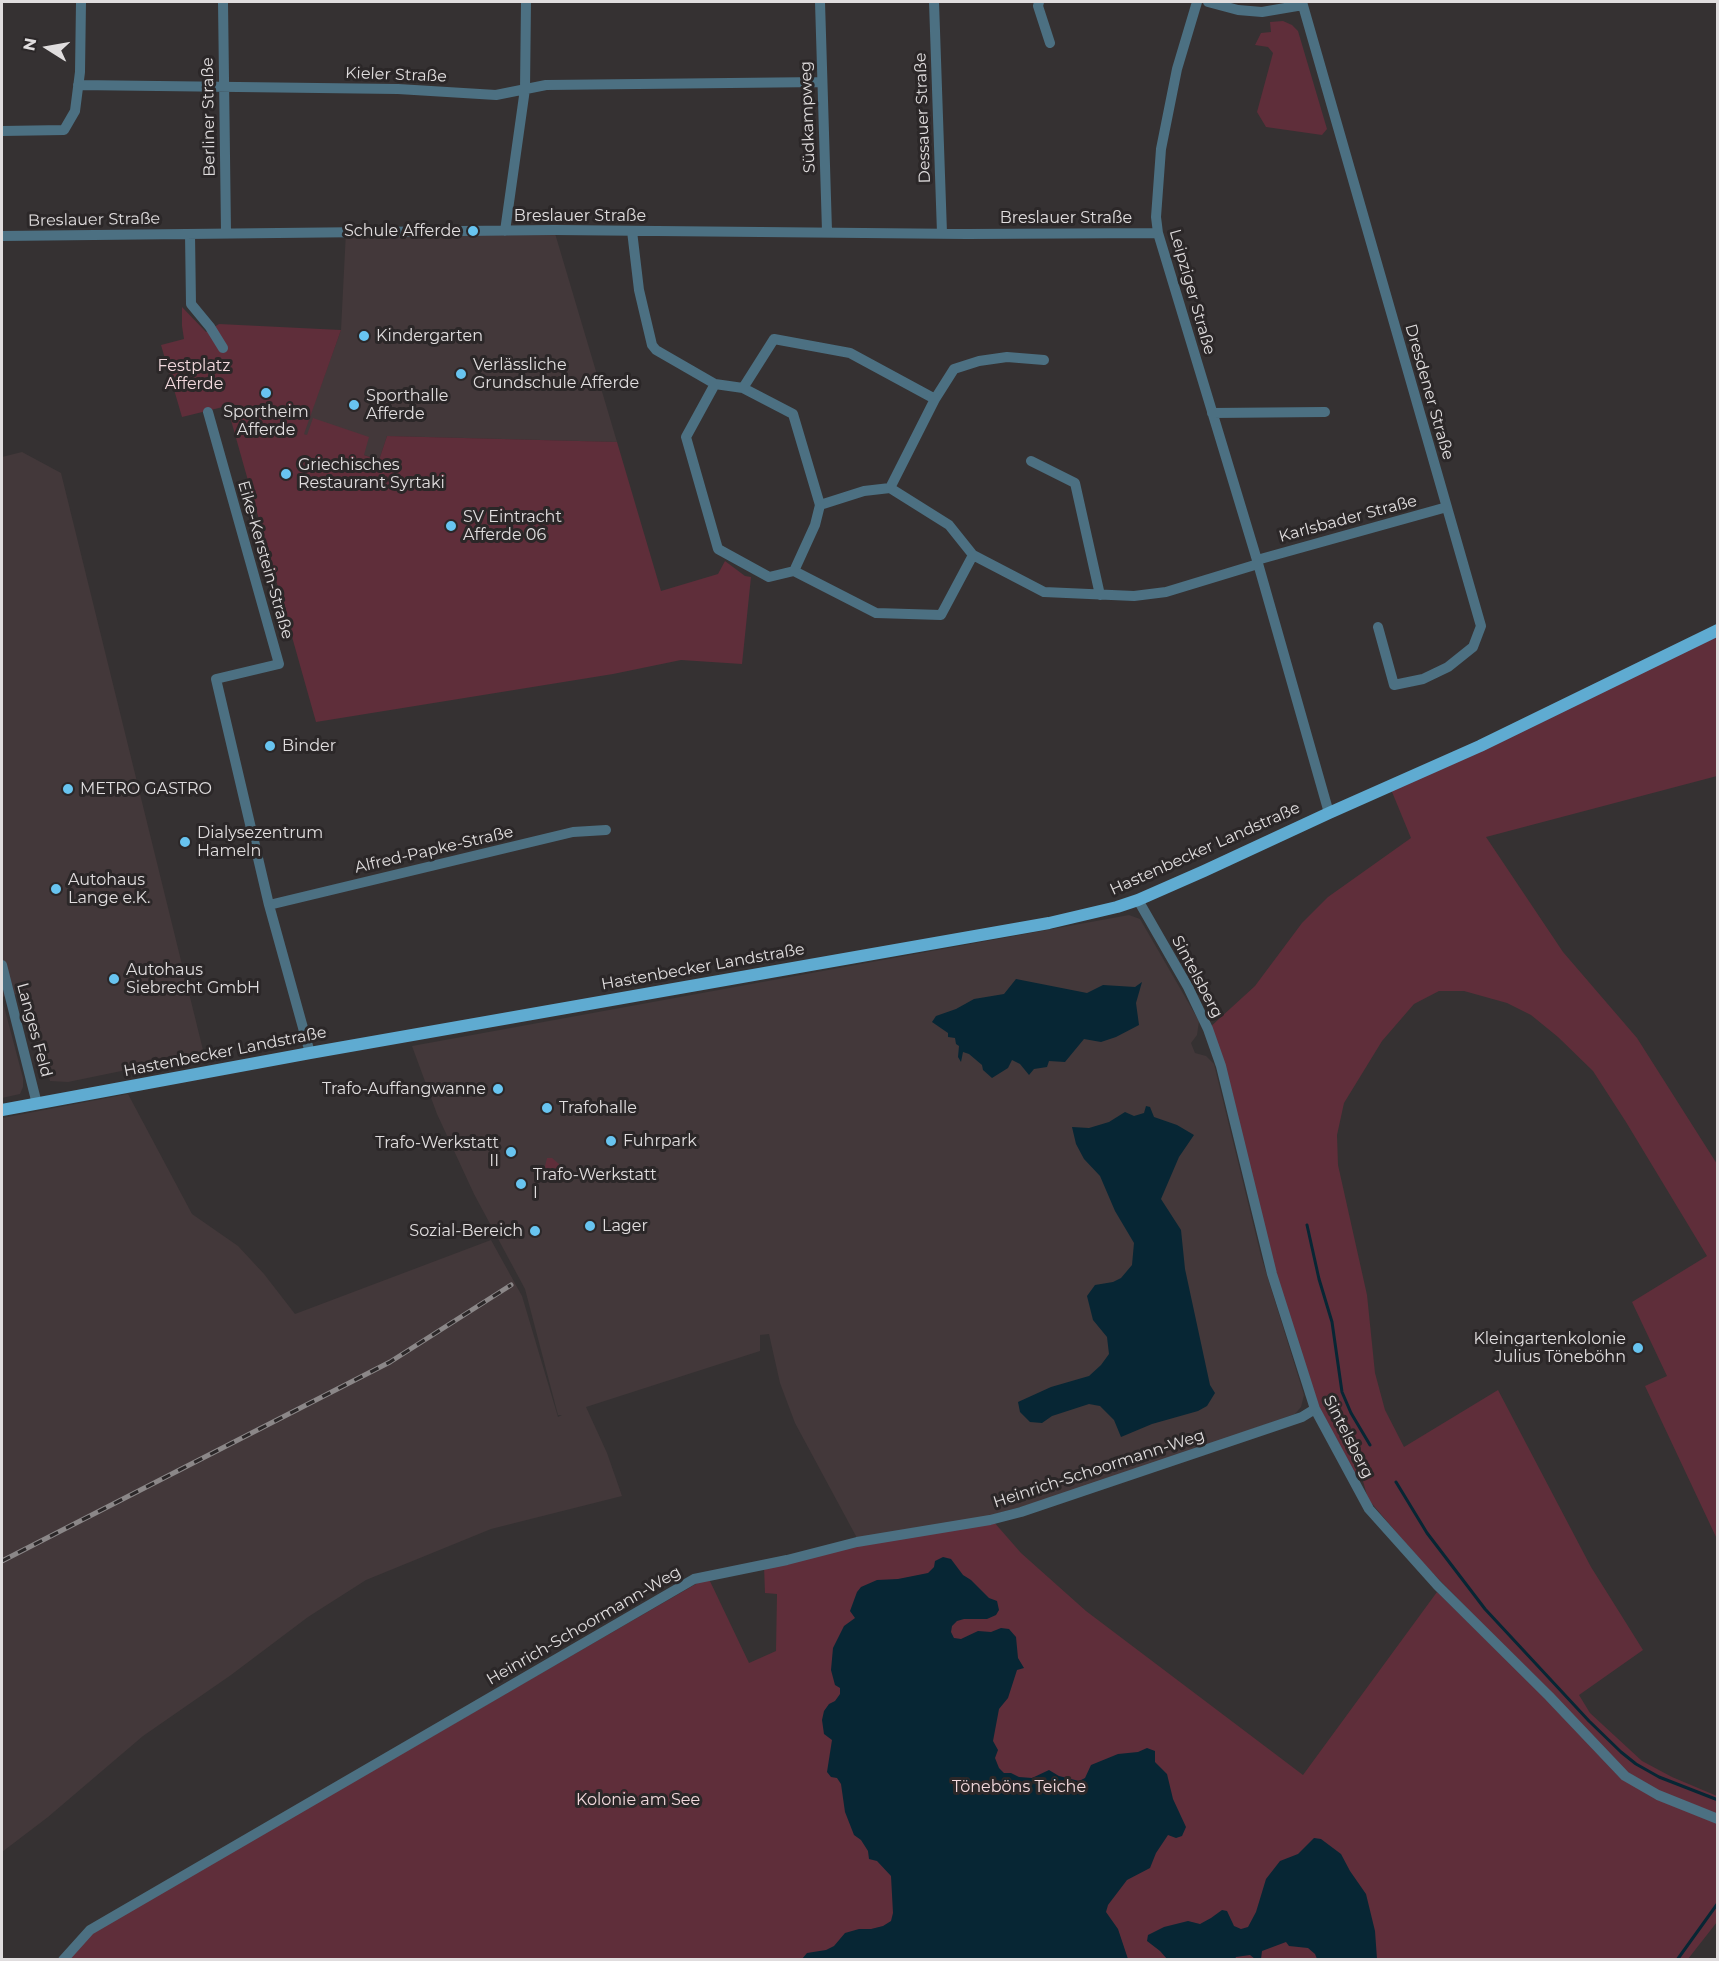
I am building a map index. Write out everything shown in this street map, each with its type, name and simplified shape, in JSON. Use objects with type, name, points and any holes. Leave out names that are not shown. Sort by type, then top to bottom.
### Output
[{"type":"main road","name":"Hastenbecker Landstraße","points":[[2,1110],[1096,913],[1138,900],[1390,787],[1718,630]]},
{"type":"street","points":[[2,131],[64,130],[75,111],[81,2]]},
{"type":"street","name":"Berliner Straße","points":[[223,2],[226,232]]},
{"type":"street","points":[[505,231],[525,89],[526,2]]},
{"type":"street","name":"Südkampweg","points":[[820,2],[827,231]]},
{"type":"street","name":"Dessauer Straße","points":[[934,2],[942,233]]},
{"type":"street","points":[[1039,2],[1038,6],[1050,43]]},
{"type":"street","name":"Leipziger Straße","points":[[1197,2],[1177,69],[1161,149],[1156,217],[1158,233],[1257,562],[1329,813]]},
{"type":"street","points":[[1208,2],[1238,10],[1262,12],[1302,3]]},
{"type":"street","name":"Dresdener Straße","points":[[1302,3],[1481,626],[1473,647],[1448,667],[1423,679],[1394,685],[1378,627]]},
{"type":"street","name":"Kieler Straße","points":[[78,85],[398,89],[496,95],[546,85],[822,82]]},
{"type":"street","name":"Breslauer Straße","points":[[2,236],[505,231],[1158,233]]},
{"type":"street","points":[[632,231],[639,290],[652,345],[656,350],[715,384],[743,388],[793,414],[819,505],[815,525],[794,571]]},
{"type":"street","points":[[190,234],[191,304],[210,327],[223,348]]},
{"type":"street","points":[[743,388],[774,339],[850,353],[935,399]]},
{"type":"street","points":[[890,488],[935,399],[954,369],[979,361],[1007,357],[1044,360]]},
{"type":"street","points":[[715,384],[686,437],[718,549],[769,577],[794,571],[876,614],[941,615],[973,555],[949,525],[890,488],[864,491],[819,505]]},
{"type":"street","points":[[1212,413],[1326,411]]},
{"type":"street","name":"Eike-Kerstein-Straße","points":[[208,412],[279,664],[216,679],[269,904],[310,1053]]},
{"type":"street","points":[[1031,461],[1075,483],[1100,595]]},
{"type":"street","name":"Karlsbader Straße","points":[[973,555],[1044,592],[1134,596],[1167,592],[1257,562],[1447,507]]},
{"type":"street","name":"Alfred-Papke-Straße","points":[[269,904],[573,832],[606,830]]},
{"type":"street","name":"Sintelsberg","points":[[1138,900],[1188,987],[1208,1029],[1221,1066],[1272,1274],[1314,1409],[1369,1509],[1437,1585],[1549,1696],[1625,1776],[1645,1789],[1718,1819]]},
{"type":"street","name":"Langes Feld","points":[[2,965],[38,1104]]},
{"type":"street","name":"Heinrich-Schoormann-Weg","points":[[63,1959],[90,1930],[694,1579],[787,1560],[857,1542],[990,1520],[1021,1512],[1302,1417],[1314,1409]]},
{"type":"shaded area","name":"Verlässliche Grundschule Afferde","points":[[554,230],[617,442],[387,436],[379,460],[303,434],[341,330],[346,231]]},
{"type":"shaded area","points":[[22,452],[61,473],[204,1054],[68,1082],[50,1081],[27,992],[2,997],[2,457]]},
{"type":"shaded area","points":[[1129,915],[1140,919],[1199,1021],[1197,1035],[1191,1043],[1195,1053],[1206,1056],[1214,1064],[1261,1256],[1304,1395],[1301,1407],[1295,1414],[1083,1489],[978,1519],[857,1538],[795,1423],[780,1383],[769,1334],[760,1335],[760,1351],[586,1407],[607,1453],[622,1496],[491,1529],[366,1580],[308,1617],[231,1675],[143,1736],[48,1817],[2,1852],[2,1118],[128,1094],[192,1214],[238,1246],[264,1274],[295,1314],[491,1240],[522,1296],[558,1417],[562,1415],[558,1415],[525,1289],[474,1194],[437,1114],[412,1046]]},
{"type":"shaded area","points":[[2,999],[23,1078],[23,1087],[20,1094],[2,1098]]},
{"type":"green space","points":[[1283,21],[1298,31],[1327,129],[1322,135],[1266,127],[1257,112],[1273,53],[1268,47],[1255,45],[1261,33],[1271,32],[1270,22]]},
{"type":"green space","name":"SV Eintracht Afferde 06","points":[[182,307],[206,332],[219,324],[341,330],[304,434],[307,435],[313,418],[369,437],[364,455],[379,460],[387,436],[617,442],[661,591],[718,574],[725,561],[745,576],[751,577],[742,664],[681,660],[613,674],[316,722],[227,406],[182,417],[161,345],[184,339]]},
{"type":"green space","points":[[1717,630],[1717,776],[1486,837],[1563,952],[1637,1038],[1717,1164],[1717,1539],[1645,1386],[1667,1376],[1632,1302],[1707,1256],[1593,1071],[1531,1015],[1507,1003],[1464,991],[1439,991],[1414,1004],[1382,1041],[1344,1103],[1337,1135],[1338,1165],[1367,1295],[1375,1373],[1385,1410],[1404,1447],[1498,1390],[1591,1567],[1643,1650],[1579,1695],[1590,1713],[1642,1761],[1672,1777],[1717,1796],[1717,1815],[1660,1792],[1627,1772],[1420,1560],[1368,1499],[1363,1481],[1354,1476],[1318,1405],[1272,1274],[1208,1029],[1255,986],[1302,923],[1328,897],[1411,838],[1390,787]]},
{"type":"green space","points":[[547,1158],[552,1158],[559,1164],[561,1171],[557,1183],[551,1181],[547,1174],[545,1166]]},
{"type":"green space","name":"Kolonie am See","points":[[993,1521],[1021,1553],[1086,1611],[1303,1775],[1437,1592],[1540,1693],[1622,1779],[1717,1823],[1717,1922],[1688,1959],[69,1960],[91,1933],[708,1577],[749,1663],[776,1651],[777,1594],[765,1593],[764,1566],[861,1545]]},
{"type":"water","points":[[1016,979],[1087,993],[1103,985],[1135,987],[1142,982],[1136,1003],[1139,1025],[1101,1042],[1084,1039],[1065,1062],[1049,1061],[1047,1067],[1034,1069],[1029,1075],[1020,1064],[1012,1060],[1008,1068],[992,1078],[969,1054],[963,1052],[961,1062],[958,1057],[959,1046],[955,1038],[948,1037],[948,1033],[932,1022],[936,1016],[974,999],[1004,994]]},
{"type":"water","points":[[1146,1106],[1150,1107],[1154,1117],[1177,1125],[1194,1135],[1179,1157],[1161,1199],[1181,1230],[1185,1269],[1210,1385],[1215,1393],[1207,1406],[1198,1411],[1152,1424],[1121,1437],[1114,1420],[1100,1406],[1089,1404],[1052,1416],[1042,1423],[1030,1422],[1020,1412],[1018,1402],[1051,1387],[1089,1376],[1109,1354],[1107,1337],[1093,1320],[1087,1296],[1095,1285],[1121,1278],[1132,1265],[1134,1243],[1115,1211],[1100,1176],[1084,1159],[1076,1144],[1072,1127],[1089,1128],[1109,1122],[1125,1112],[1134,1116],[1144,1113]]},
{"type":"water","name":"Töneböns Teiche","points":[[943,1557],[951,1559],[963,1575],[989,1598],[997,1601],[999,1610],[996,1615],[987,1619],[957,1621],[952,1626],[951,1632],[954,1638],[961,1639],[978,1631],[991,1632],[1001,1628],[1009,1629],[1016,1637],[1018,1658],[1024,1668],[1017,1670],[1008,1698],[999,1709],[993,1741],[998,1750],[995,1758],[1004,1773],[1032,1778],[1049,1770],[1059,1776],[1079,1781],[1085,1778],[1091,1765],[1118,1754],[1138,1752],[1147,1748],[1155,1751],[1155,1762],[1167,1774],[1173,1799],[1186,1827],[1182,1836],[1176,1838],[1168,1835],[1156,1853],[1150,1868],[1127,1880],[1108,1905],[1106,1912],[1118,1929],[1128,1959],[802,1959],[807,1953],[826,1950],[834,1946],[845,1933],[883,1926],[891,1921],[893,1913],[891,1876],[877,1861],[869,1859],[868,1851],[861,1840],[854,1835],[845,1812],[841,1784],[837,1778],[831,1777],[827,1772],[832,1740],[824,1734],[822,1720],[824,1711],[840,1694],[840,1688],[835,1685],[831,1670],[833,1648],[844,1626],[855,1618],[850,1611],[861,1587],[877,1580],[898,1579],[928,1573],[934,1567],[935,1561]]},
{"type":"water","points":[[1314,1838],[1321,1839],[1341,1854],[1366,1894],[1375,1931],[1377,1959],[1317,1959],[1308,1948],[1289,1946],[1286,1942],[1262,1951],[1261,1959],[1255,1959],[1250,1955],[1235,1959],[1167,1959],[1147,1941],[1148,1935],[1164,1927],[1188,1921],[1200,1924],[1222,1910],[1227,1911],[1234,1926],[1241,1929],[1248,1927],[1256,1912],[1266,1879],[1280,1861],[1298,1854]]},
{"type":"waterway","points":[[1307,1225],[1319,1279],[1332,1322],[1342,1392],[1351,1413],[1370,1445]]},
{"type":"waterway","points":[[1396,1482],[1427,1533],[1485,1609],[1589,1721],[1636,1764],[1659,1777],[1718,1800]]},
{"type":"waterway","points":[[1677,1960],[1718,1903]]},
{"type":"railway","points":[[2,1561],[390,1362],[511,1285]]},
{"type":"place","name":"Schule Afferde","points":[[473,231]]},
{"type":"place","name":"Kindergarten","points":[[364,336]]},
{"type":"place","name":"Verlässliche Grundschule Afferde","points":[[461,374]]},
{"type":"place","name":"Sportheim Afferde","points":[[266,393]]},
{"type":"place","name":"Sporthalle Afferde","points":[[354,405]]},
{"type":"place","name":"Griechisches Restaurant Syrtaki","points":[[286,474]]},
{"type":"place","name":"SV Eintracht Afferde 06","points":[[451,526]]},
{"type":"place","name":"Binder","points":[[270,746]]},
{"type":"place","name":"METRO GASTRO","points":[[68,789]]},
{"type":"place","name":"Dialysezentrum Hameln","points":[[185,842]]},
{"type":"place","name":"Autohaus Lange e.K.","points":[[56,889]]},
{"type":"place","name":"Autohaus Siebrecht GmbH","points":[[114,979]]},
{"type":"place","name":"Trafo-Auffangwanne","points":[[498,1089]]},
{"type":"place","name":"Trafohalle","points":[[547,1108]]},
{"type":"place","name":"Fuhrpark","points":[[611,1141]]},
{"type":"place","name":"Trafo-Werkstatt II","points":[[511,1152]]},
{"type":"place","name":"Trafo-Werkstatt I","points":[[521,1184]]},
{"type":"place","name":"Lager","points":[[590,1226]]},
{"type":"place","name":"Sozial-Bereich","points":[[535,1231]]},
{"type":"place","name":"Kleingartenkolonie Julius Töneböhn","points":[[1638,1348]]},
{"type":"park label","name":"Festplatz Afferde","points":[[194,375]]}]
